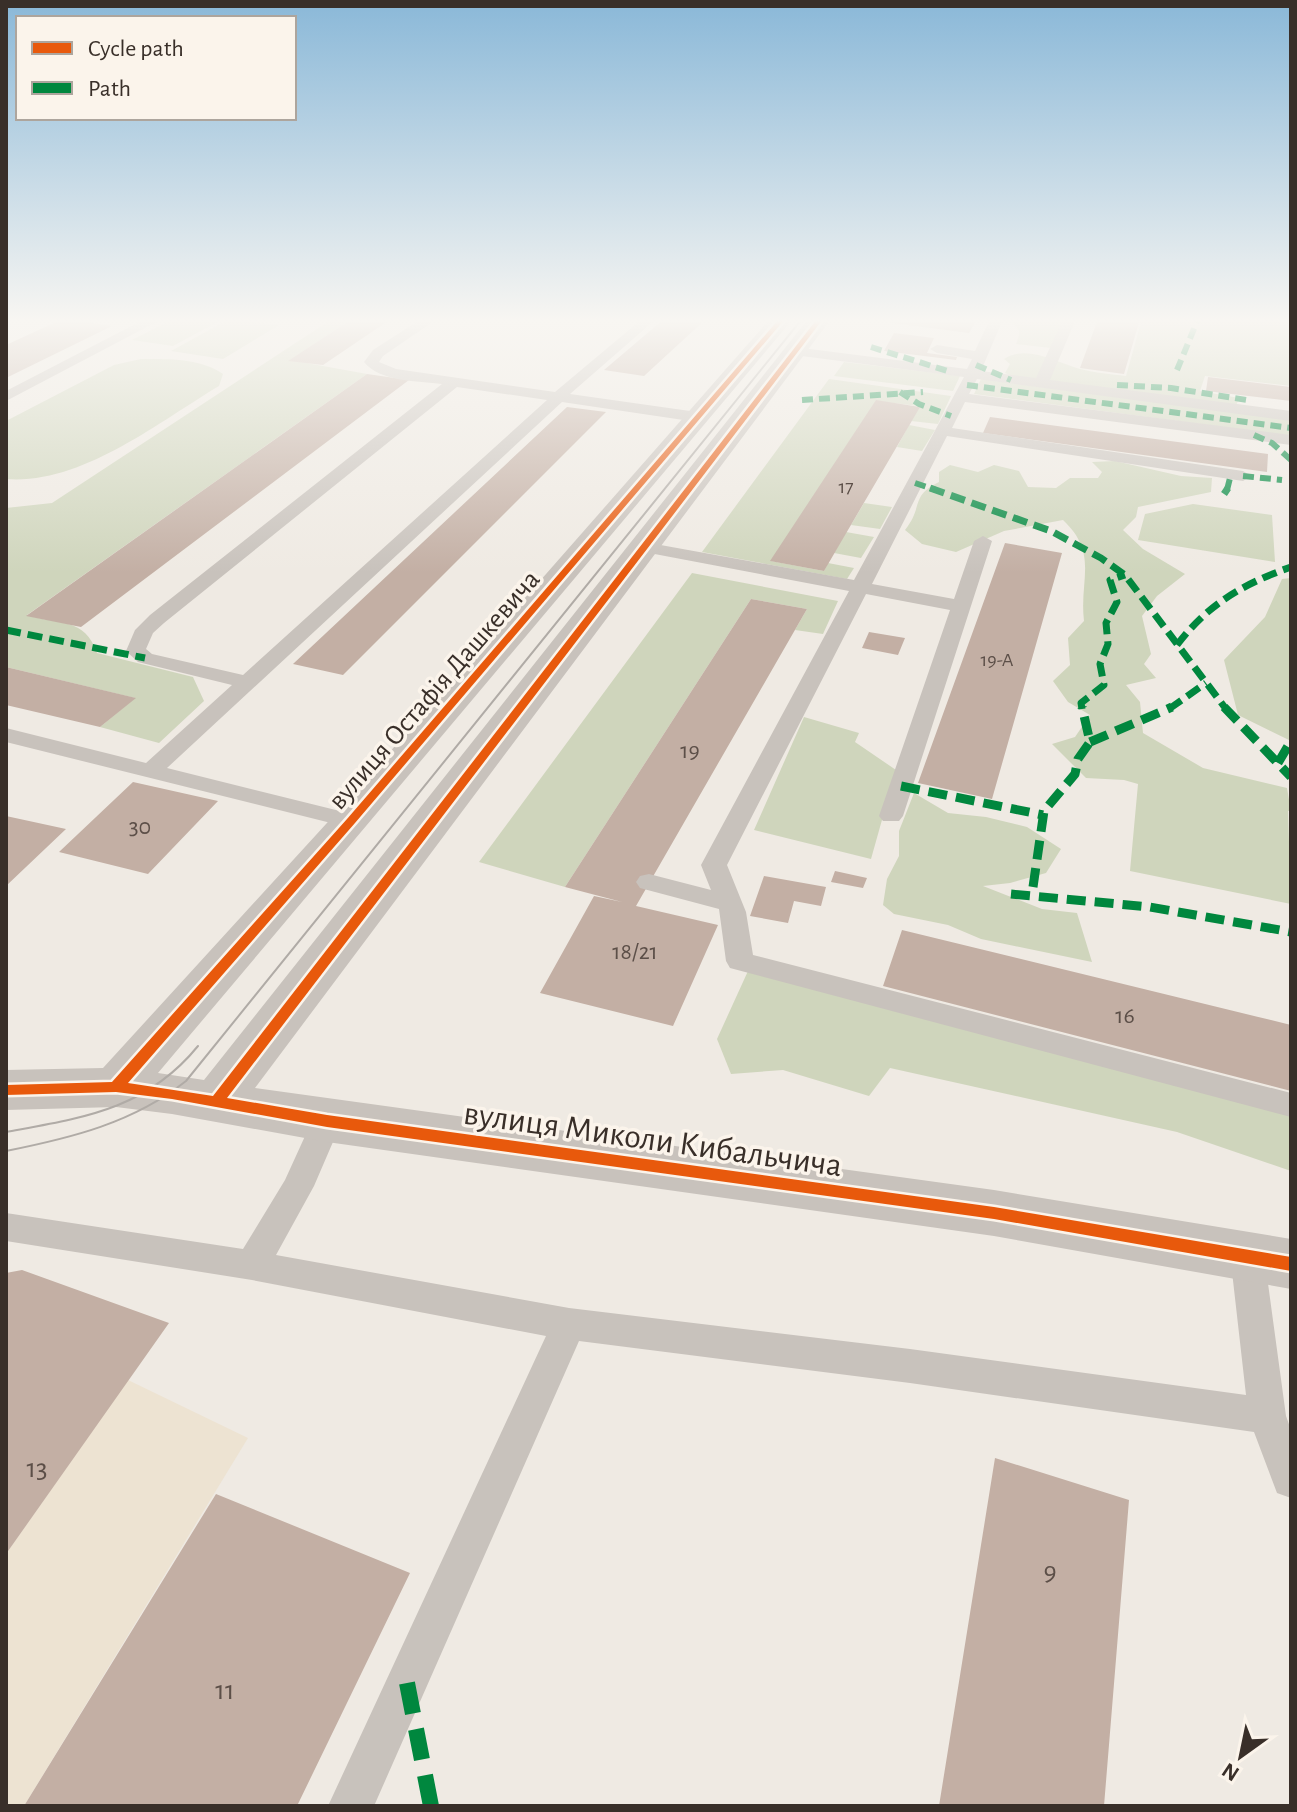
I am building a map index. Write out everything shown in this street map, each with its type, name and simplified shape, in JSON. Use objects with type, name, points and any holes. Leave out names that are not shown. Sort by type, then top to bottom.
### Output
[{"type":"street","name":"вулиця Остафія Дашкевича","points":[[116,1087],[351,821],[697,417],[712,404]]},
{"type":"street","name":"вулиця Остафія Дашкевича","points":[[216,1102],[644,547],[741,404]]},
{"type":"street","name":"вулиця Миколи Кибальчича","points":[[6,1090],[116,1087],[327,1121],[994,1213],[1269,1259]]},
{"type":"lane","points":[[246,682],[145,658],[136,651],[137,643],[157,619],[427,404]]},
{"type":"lane","points":[[149,772],[551,404]]},
{"type":"lane","points":[[598,404],[697,417]]},
{"type":"lane","points":[[957,404],[714,865],[729,903],[740,961],[1291,1105]]},
{"type":"lane","points":[[1010,404],[1291,440]]},
{"type":"lane","points":[[1248,404],[1291,416]]},
{"type":"lane","points":[[942,431],[1243,476]]},
{"type":"lane","points":[[891,816],[983,541]]},
{"type":"lane","points":[[644,547],[961,606]]},
{"type":"lane","points":[[6,735],[351,821]]},
{"type":"lane","points":[[649,882],[729,903]]},
{"type":"lane","points":[[252,1265],[298,1186],[327,1121]]},
{"type":"lane","points":[[6,1227],[252,1265],[569,1324],[910,1366],[1267,1416]]},
{"type":"lane","points":[[1269,1259],[1267,1416],[1291,1479]]},
{"type":"lane","points":[[351,1806],[569,1324]]},
{"type":"green space","points":[[40,404],[191,404],[90,462],[34,478],[6,479],[6,421]]},
{"type":"green space","points":[[203,404],[325,404],[27,615],[78,628],[92,641],[97,653],[193,677],[204,701],[159,743],[100,727],[135,698],[6,667],[6,508],[52,503]]},
{"type":"green space","points":[[811,404],[874,404],[771,561],[824,571],[828,563],[854,568],[847,579],[702,552]]},
{"type":"green space","points":[[898,404],[947,404],[938,424],[911,421],[919,406]]},
{"type":"green space","points":[[1046,404],[1167,404],[1291,420],[1291,436]]},
{"type":"green space","points":[[909,425],[935,430],[922,451],[897,447]]},
{"type":"green space","points":[[1115,461],[1181,476],[1212,478],[1211,492],[1138,507],[1136,517],[1123,530],[1143,549],[1185,574],[1157,596],[1142,616],[1151,654],[1144,664],[1156,678],[1126,685],[1140,702],[1143,733],[1203,768],[1287,788],[1291,811],[1288,811],[1291,904],[1130,871],[1138,784],[1086,778],[1052,744],[1075,737],[1090,715],[1068,702],[1053,681],[1070,665],[1068,638],[1084,621],[1084,556],[1074,532],[1063,520],[1004,531],[956,552],[922,544],[905,530],[924,492],[939,482],[939,472],[950,465],[978,472],[994,465],[1019,471],[1028,487],[1056,488],[1070,478],[1098,478],[1102,472],[1092,462]]},
{"type":"green space","points":[[864,503],[892,507],[880,529],[851,525]]},
{"type":"green space","points":[[1193,504],[1272,515],[1275,562],[1138,540],[1145,514]]},
{"type":"green space","points":[[846,532],[874,537],[861,558],[834,553]]},
{"type":"green space","points":[[692,573],[838,601],[823,634],[795,630],[807,609],[751,599],[565,887],[479,862]]},
{"type":"green space","points":[[1291,578],[1291,741],[1238,715],[1224,660],[1265,617],[1282,579]]},
{"type":"green space","points":[[804,717],[859,733],[855,742],[896,770],[871,859],[754,830]]},
{"type":"green space","points":[[914,793],[948,813],[986,817],[1027,827],[1061,849],[1046,873],[1010,883],[983,886],[1042,909],[1077,913],[1092,962],[981,939],[948,925],[894,914],[883,905],[887,879],[899,856],[899,831]]},
{"type":"green space","points":[[748,971],[1291,1115],[1291,1171],[1177,1132],[890,1068],[869,1096],[783,1070],[731,1074],[717,1039]]},
{"type":"shaded area","points":[[128,1380],[248,1438],[24,1806],[6,1806],[6,1554]]},
{"type":"building","points":[[325,404],[378,404],[81,627],[26,616]]},
{"type":"building","points":[[874,404],[920,407],[824,571],[770,561]]},
{"type":"building","points":[[567,407],[606,412],[343,675],[293,664]]},
{"type":"building","points":[[990,417],[1268,454],[1267,472],[983,433]]},
{"type":"building","points":[[1005,543],[1062,553],[992,799],[918,783]]},
{"type":"building","points":[[751,599],[807,609],[636,906],[718,925],[673,1026],[540,993],[594,896],[622,902],[565,887]]},
{"type":"building","points":[[869,632],[905,638],[898,655],[862,648]]},
{"type":"building","points":[[6,667],[136,698],[100,727],[6,705]]},
{"type":"building","points":[[133,782],[218,801],[148,874],[59,852]]},
{"type":"building","points":[[6,816],[66,829],[6,886]]},
{"type":"building","points":[[835,871],[867,878],[863,888],[831,882]]},
{"type":"building","points":[[764,876],[826,887],[821,906],[794,901],[788,923],[750,916]]},
{"type":"building","points":[[902,930],[1291,1025],[1291,1091],[883,986]]},
{"type":"building","points":[[22,1270],[169,1323],[6,1554],[6,1273]]},
{"type":"building","points":[[995,1458],[1129,1500],[1104,1806],[939,1806]]},
{"type":"building","points":[[216,1494],[410,1573],[297,1806],[24,1806]]},
{"type":"tram line","points":[[6,1151],[100,1127],[145,1108],[186,1081],[734,404]]},
{"type":"tram line","points":[[6,1132],[86,1116],[134,1098],[178,1067],[198,1046]]},
{"type":"marked path","points":[[918,404],[951,416]]},
{"type":"marked path","points":[[1107,404],[1291,428]]},
{"type":"marked path","points":[[1254,435],[1272,443],[1291,460]]},
{"type":"marked path","points":[[1224,494],[1229,487],[1231,474]]},
{"type":"marked path","points":[[1243,476],[1282,480]]},
{"type":"marked path","points":[[915,483],[1051,531],[1077,543],[1125,575],[1225,708],[1291,777]]},
{"type":"marked path","points":[[1177,645],[1189,629],[1226,596],[1291,567]]},
{"type":"marked path","points":[[1033,887],[1044,811],[1075,774],[1078,759],[1090,742],[1081,703],[1104,685],[1100,664],[1108,644],[1106,623],[1117,602],[1110,580],[1125,575]]},
{"type":"marked path","points":[[6,630],[145,658]]},
{"type":"marked path","points":[[1090,742],[1163,713],[1206,683]]},
{"type":"marked path","points":[[1278,763],[1291,741]]},
{"type":"marked path","points":[[901,786],[1043,815]]},
{"type":"marked path","points":[[1011,894],[1150,907],[1291,932]]},
{"type":"marked path","points":[[407,1683],[431,1806]]},
{"type":"cycle path","points":[[116,1087],[351,821],[709,404]]},
{"type":"cycle path","points":[[216,1102],[755,404]]},
{"type":"cycle path","points":[[6,1090],[116,1087],[172,1094],[327,1121],[994,1213],[1291,1264]]}]
